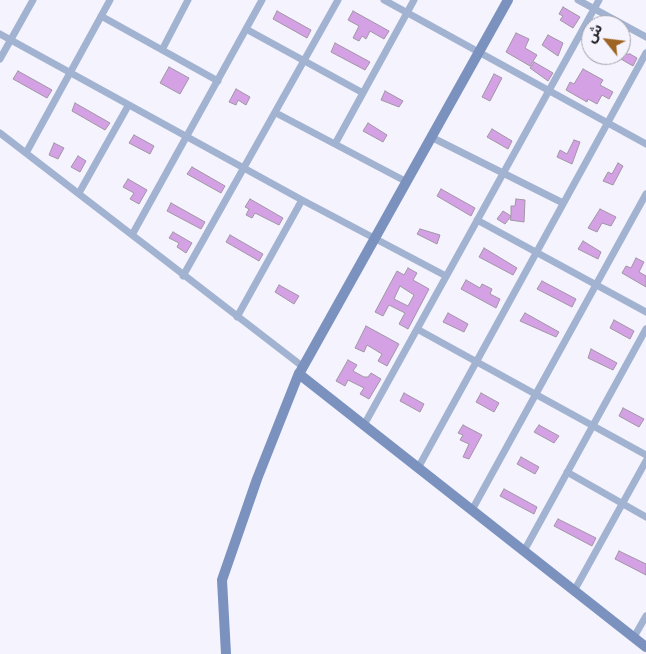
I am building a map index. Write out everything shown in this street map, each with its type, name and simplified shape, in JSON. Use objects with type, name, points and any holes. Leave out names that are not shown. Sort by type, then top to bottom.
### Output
[{"type":"street","points":[[0,60],[33,0]]},
{"type":"street","points":[[26,153],[110,0]]},
{"type":"street","points":[[162,50],[188,0]]},
{"type":"street","points":[[132,235],[262,0]]},
{"type":"street","points":[[184,276],[338,0]]},
{"type":"street","points":[[384,0],[646,144]]},
{"type":"street","points":[[335,144],[414,0]]},
{"type":"street","points":[[226,654],[222,580],[257,479],[300,369],[376,239],[508,0]]},
{"type":"street","points":[[578,0],[646,38]]},
{"type":"street","points":[[364,425],[598,0]]},
{"type":"street","points":[[101,16],[218,81]]},
{"type":"street","points":[[246,29],[363,93]]},
{"type":"street","points":[[0,34],[186,138],[446,276]]},
{"type":"street","points":[[418,468],[646,53]]},
{"type":"street","points":[[79,193],[128,106]]},
{"type":"street","points":[[276,112],[407,182]]},
{"type":"street","points":[[0,133],[237,317],[364,425],[646,647]]},
{"type":"street","points":[[431,137],[564,203]]},
{"type":"street","points":[[472,510],[646,194]]},
{"type":"street","points":[[237,317],[302,200]]},
{"type":"street","points":[[477,220],[646,312]]},
{"type":"street","points":[[524,551],[646,328]]},
{"type":"street","points":[[417,329],[646,455]]},
{"type":"street","points":[[574,590],[646,461]]},
{"type":"street","points":[[568,472],[646,517]]},
{"type":"street","points":[[634,638],[646,616]]},
{"type":"building","points":[[563,7],[580,17],[573,28],[560,20],[563,16],[559,14]]},
{"type":"building","points":[[277,11],[311,30],[307,38],[273,19]]},
{"type":"building","points":[[353,11],[389,31],[384,39],[370,31],[366,39],[362,36],[359,41],[353,38],[359,26],[348,20]]},
{"type":"building","points":[[516,33],[529,39],[525,48],[537,55],[530,66],[506,52]]},
{"type":"building","points":[[548,35],[563,43],[558,56],[542,45]]},
{"type":"building","points":[[335,43],[370,62],[365,70],[331,52]]},
{"type":"building","points":[[631,55],[637,58],[633,66],[631,65]]},
{"type":"building","points":[[534,62],[553,73],[548,81],[530,68]]},
{"type":"building","points":[[169,67],[189,78],[180,94],[160,83]]},
{"type":"building","points":[[583,69],[603,80],[600,85],[613,92],[609,99],[602,95],[597,104],[588,99],[587,102],[566,90],[570,82],[574,84]]},
{"type":"building","points":[[18,71],[52,90],[47,98],[13,79]]},
{"type":"building","points":[[494,74],[502,78],[490,101],[482,97]]},
{"type":"building","points":[[236,89],[250,97],[246,105],[238,100],[236,105],[229,102]]},
{"type":"building","points":[[385,91],[403,101],[399,107],[381,100]]},
{"type":"building","points":[[75,103],[110,123],[105,130],[72,111]]},
{"type":"building","points":[[368,123],[387,135],[383,142],[363,131]]},
{"type":"building","points":[[492,129],[512,141],[508,149],[487,137]]},
{"type":"building","points":[[134,135],[154,146],[150,154],[129,143]]},
{"type":"building","points":[[574,140],[580,142],[572,164],[557,157],[560,150],[567,154]]},
{"type":"building","points":[[54,143],[64,148],[58,159],[49,155]]},
{"type":"building","points":[[78,156],[86,161],[80,172],[71,167]]},
{"type":"building","points":[[618,163],[623,166],[613,185],[603,181],[608,172],[612,174]]},
{"type":"building","points":[[192,167],[225,186],[221,193],[187,174]]},
{"type":"building","points":[[128,179],[147,190],[139,204],[130,199],[134,193],[123,187]]},
{"type":"building","points":[[441,189],[475,208],[471,216],[437,196]]},
{"type":"building","points":[[250,199],[283,218],[279,225],[255,213],[252,218],[246,215],[249,209],[245,207]]},
{"type":"building","points":[[516,199],[525,200],[524,222],[510,220],[511,206],[515,206]]},
{"type":"building","points":[[171,203],[205,222],[201,229],[167,211]]},
{"type":"building","points":[[600,209],[616,217],[611,226],[602,223],[597,232],[588,228]]},
{"type":"building","points":[[503,211],[511,216],[505,224],[497,219]]},
{"type":"building","points":[[420,229],[440,235],[437,244],[417,234]]},
{"type":"building","points":[[173,232],[192,243],[186,253],[177,247],[179,243],[169,238]]},
{"type":"building","points":[[230,235],[263,254],[259,261],[226,242]]},
{"type":"building","points":[[583,241],[601,252],[598,259],[578,249]]},
{"type":"building","points":[[484,248],[517,268],[513,275],[479,257]]},
{"type":"building","points":[[636,258],[644,262],[639,272],[646,276],[646,287],[622,273],[626,266],[631,268]]},
{"type":"building","points":[[408,268],[417,273],[413,280],[429,289],[408,329],[399,324],[405,313],[389,305],[383,316],[375,312],[397,271],[404,275]],"holes":[[[400,286],[414,295],[408,306],[394,299]]]},
{"type":"building","points":[[466,280],[480,288],[482,284],[492,289],[490,294],[500,299],[496,308],[461,289]]},
{"type":"building","points":[[542,281],[576,299],[572,307],[537,289]]},
{"type":"building","points":[[279,285],[299,296],[294,304],[275,292]]},
{"type":"building","points":[[448,313],[468,324],[464,332],[443,322]]},
{"type":"building","points":[[525,313],[559,332],[556,337],[520,321]]},
{"type":"building","points":[[614,320],[634,331],[630,339],[610,328]]},
{"type":"building","points":[[366,326],[399,344],[387,366],[378,361],[382,354],[367,345],[364,352],[355,348]]},
{"type":"building","points":[[591,349],[617,363],[613,370],[588,358]]},
{"type":"building","points":[[348,360],[357,365],[353,371],[364,377],[368,377],[371,373],[381,379],[369,399],[360,394],[364,388],[348,380],[345,386],[336,381]]},
{"type":"building","points":[[404,393],[424,404],[420,412],[400,401]]},
{"type":"building","points":[[481,393],[499,403],[494,412],[476,402]]},
{"type":"building","points":[[623,408],[644,419],[639,427],[619,416]]},
{"type":"building","points":[[463,425],[482,435],[469,459],[463,457],[469,444],[460,440],[463,435],[458,433]]},
{"type":"building","points":[[539,425],[559,436],[554,443],[534,432]]},
{"type":"building","points":[[521,457],[539,467],[535,474],[517,464]]},
{"type":"building","points":[[504,489],[537,507],[534,514],[500,496]]},
{"type":"building","points":[[558,519],[596,538],[592,546],[554,526]]},
{"type":"building","points":[[619,551],[646,564],[646,575],[615,559]]}]
